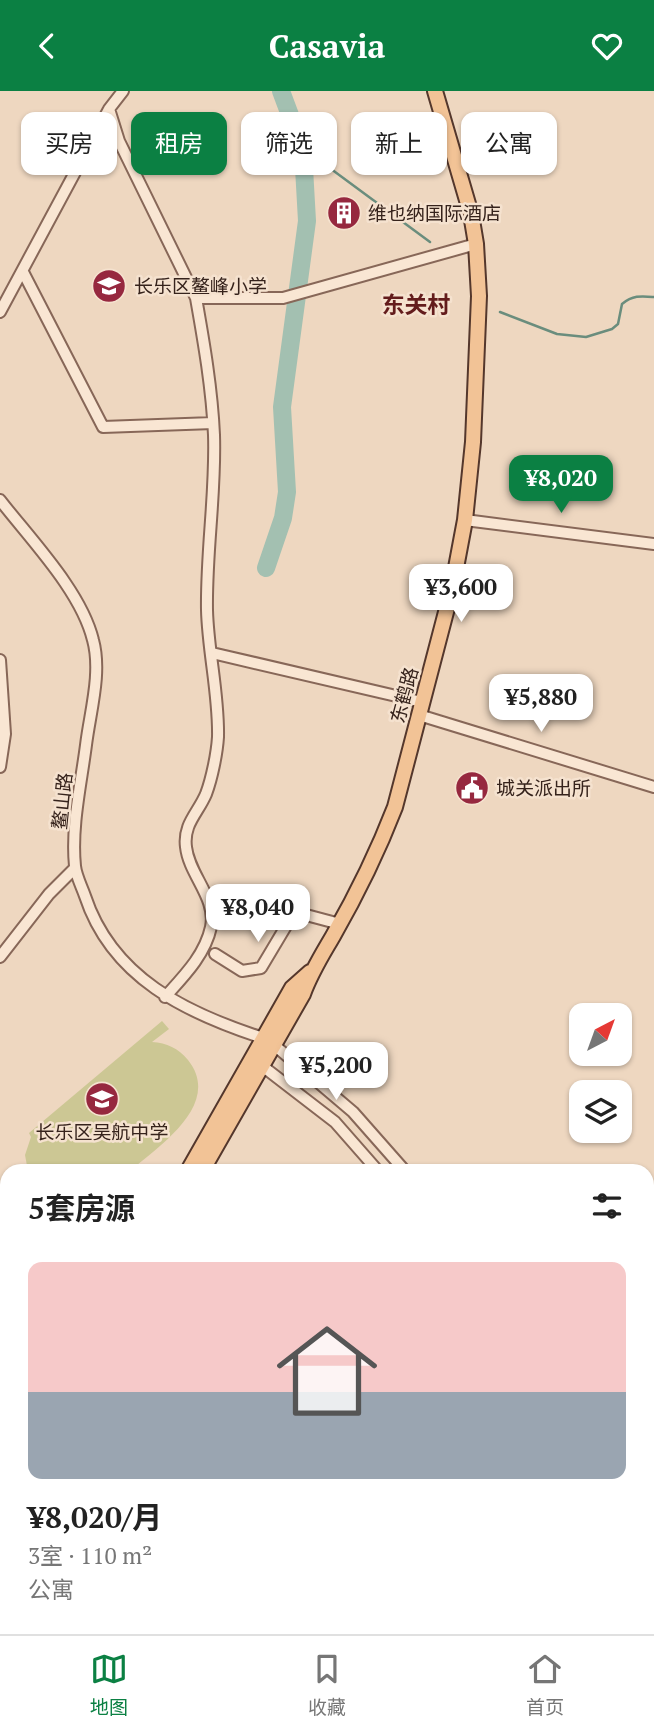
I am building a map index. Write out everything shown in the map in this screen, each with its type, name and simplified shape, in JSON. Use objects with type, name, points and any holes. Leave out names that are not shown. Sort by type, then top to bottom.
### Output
[{"type":"main road","name":"东鹤路","points":[[192,1164],[268,1041],[303,994],[311,971],[340,924],[382,841],[395,807],[452,589],[465,520],[473,442],[478,343],[476,244],[471,214],[435,91]]},
{"type":"main road","name":"东鹤路","points":[[206,1164],[261,1065],[268,1041]]},
{"type":"street","points":[[0,312],[109,109],[123,91]]},
{"type":"street","points":[[109,109],[119,141],[196,298],[213,423],[211,521],[207,543],[207,614],[218,739],[206,793],[188,824],[186,847],[210,902],[212,924],[204,949],[165,997]]},
{"type":"street","points":[[196,298],[283,298],[476,244]]},
{"type":"street","points":[[23,272],[103,427],[213,423]]},
{"type":"street","name":"鳌山路","points":[[0,500],[82,610],[94,642],[97,672],[75,834],[75,868],[89,910],[102,935],[120,960],[165,997],[268,1041],[353,1112],[399,1164]]},
{"type":"street","points":[[465,520],[654,544]]},
{"type":"street","points":[[212,653],[420,708],[653,785]]},
{"type":"street","points":[[0,660],[5,734],[0,767]]},
{"type":"street","points":[[0,957],[49,894],[75,868]]},
{"type":"street","points":[[261,903],[340,924]]},
{"type":"street","points":[[215,954],[242,971],[261,968],[295,911]]},
{"type":"street","points":[[261,1065],[335,1122],[372,1164]]},
{"type":"shaded area","points":[[162,1021],[169,1029],[152,1042],[167,1045],[180,1052],[197,1076],[198,1092],[193,1108],[183,1123],[138,1164],[27,1164],[25,1155],[31,1137],[29,1133]]},
{"type":"waterway","points":[[266,568],[283,518],[287,492],[282,407],[307,221],[303,150],[281,91]]},
{"type":"waterway","points":[[337,173],[430,242]]},
{"type":"waterway","points":[[500,312],[557,334],[586,337],[612,329],[618,324],[622,304],[626,301],[637,297],[654,297]]},
{"type":"place","name":"维也纳国际酒店","points":[[344,213]]},
{"type":"place","name":"长乐区鳌峰小学","points":[[109,286]]},
{"type":"place","name":"城关派出所","points":[[472,788]]},
{"type":"place","name":"长乐区吴航中学","points":[[102,1099]]},
{"type":"district","name":"东关村","points":[[416,305]]}]
